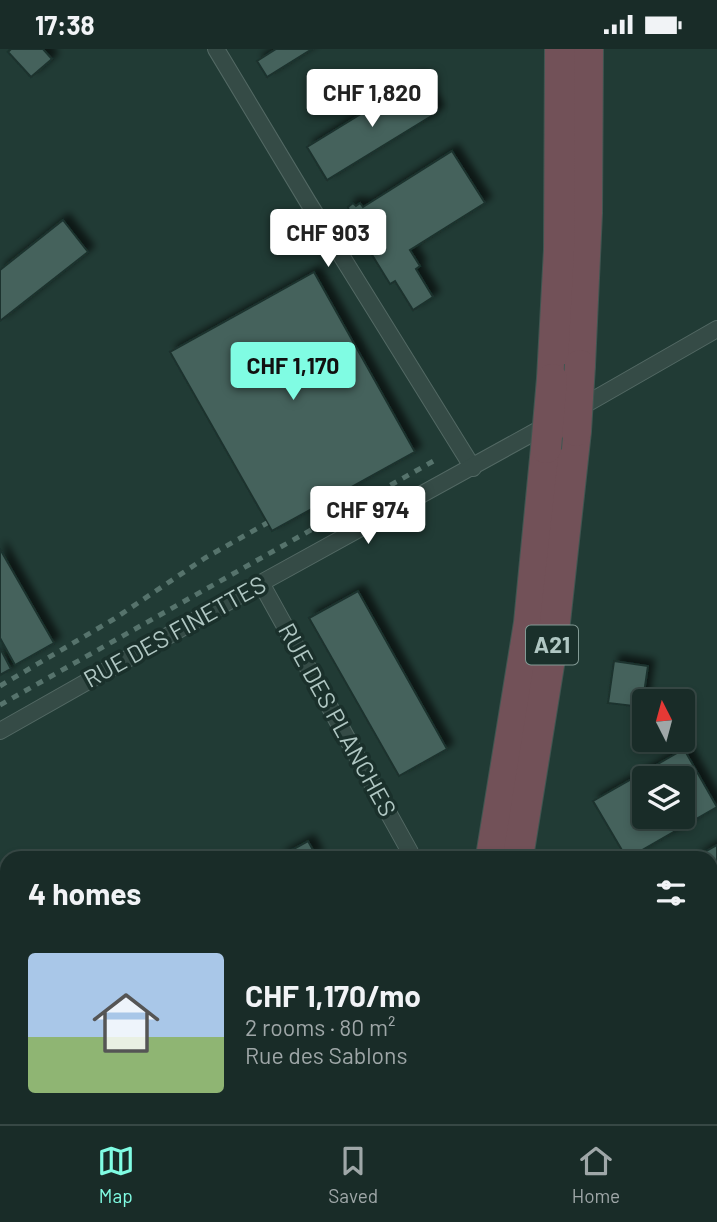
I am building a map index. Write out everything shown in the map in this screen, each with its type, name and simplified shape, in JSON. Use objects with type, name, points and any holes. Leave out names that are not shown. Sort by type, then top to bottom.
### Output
[{"type":"highway","name":"A21","points":[[492,851],[528,623],[552,379],[559,250],[560,49]]},
{"type":"highway","name":"A21","points":[[520,851],[556,615],[576,431],[587,213],[587,49]]},
{"type":"street","points":[[216,49],[473,468]]},
{"type":"street","name":"RUE DES FINETTES","points":[[0,731],[717,329]]},
{"type":"street","name":"RUE DES PLANCHES","points":[[261,583],[409,851]]},
{"type":"building","points":[[11,49],[43,49],[52,59],[31,77],[8,52]]},
{"type":"building","points":[[276,49],[312,49],[267,77],[257,61]]},
{"type":"building","points":[[418,79],[438,112],[327,180],[307,147]]},
{"type":"building","points":[[452,151],[485,203],[410,250],[420,266],[416,269],[433,297],[413,310],[395,281],[390,284],[348,216],[348,207],[353,203],[356,206],[360,203],[363,207]]},
{"type":"building","points":[[63,220],[88,252],[0,321],[0,270]]},
{"type":"building","points":[[314,272],[415,452],[272,531],[170,352]]},
{"type":"building","points":[[0,549],[54,643],[15,665],[0,638]]},
{"type":"building","points":[[358,591],[447,749],[399,776],[309,618]]},
{"type":"building","points":[[0,648],[11,669],[0,675]]},
{"type":"building","points":[[614,661],[648,666],[645,689],[632,689],[632,706],[608,703]]},
{"type":"building","points":[[677,753],[686,753],[694,766],[654,766]]},
{"type":"building","points":[[695,768],[717,807],[695,820]]},
{"type":"building","points":[[632,779],[632,829],[679,829],[640,851],[622,851],[593,801]]},
{"type":"building","points":[[308,841],[314,851],[290,851]]},
{"type":"building","points":[[717,845],[717,851],[706,851]]},
{"type":"railway","points":[[0,705],[437,459]]},
{"type":"railway","points":[[0,686],[114,619],[205,558],[267,523]]}]
